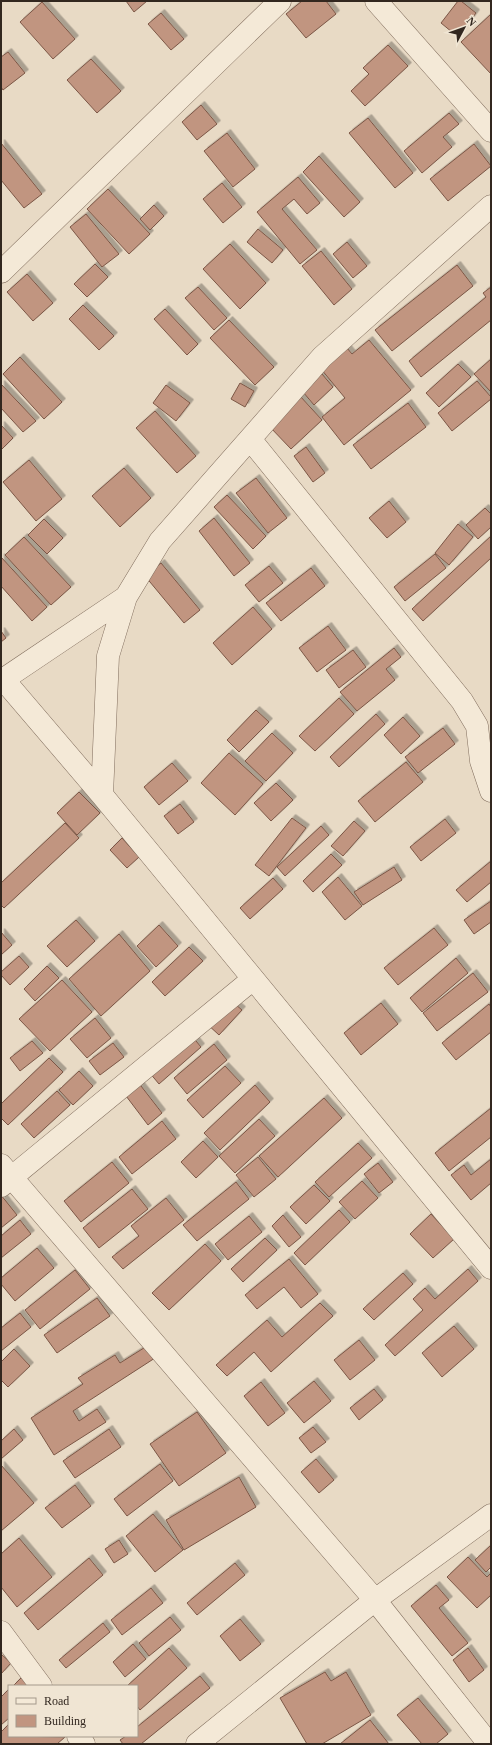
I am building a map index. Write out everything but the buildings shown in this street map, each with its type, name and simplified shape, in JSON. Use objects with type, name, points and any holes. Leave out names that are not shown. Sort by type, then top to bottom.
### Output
[{"type":"street","points":[[1,272],[280,1]]},
{"type":"street","points":[[376,1],[491,131]]},
{"type":"street","points":[[102,795],[108,656],[126,597],[160,541],[322,357],[491,206]]},
{"type":"street","points":[[250,439],[462,701],[477,726],[481,761],[491,791]]},
{"type":"street","points":[[126,597],[2,680],[102,795],[491,1268]]},
{"type":"street","points":[[253,979],[4,1176],[375,1600],[489,1744]]},
{"type":"street","points":[[197,1744],[375,1600],[491,1516]]},
{"type":"street","points":[[1,1632],[40,1685]]}]
